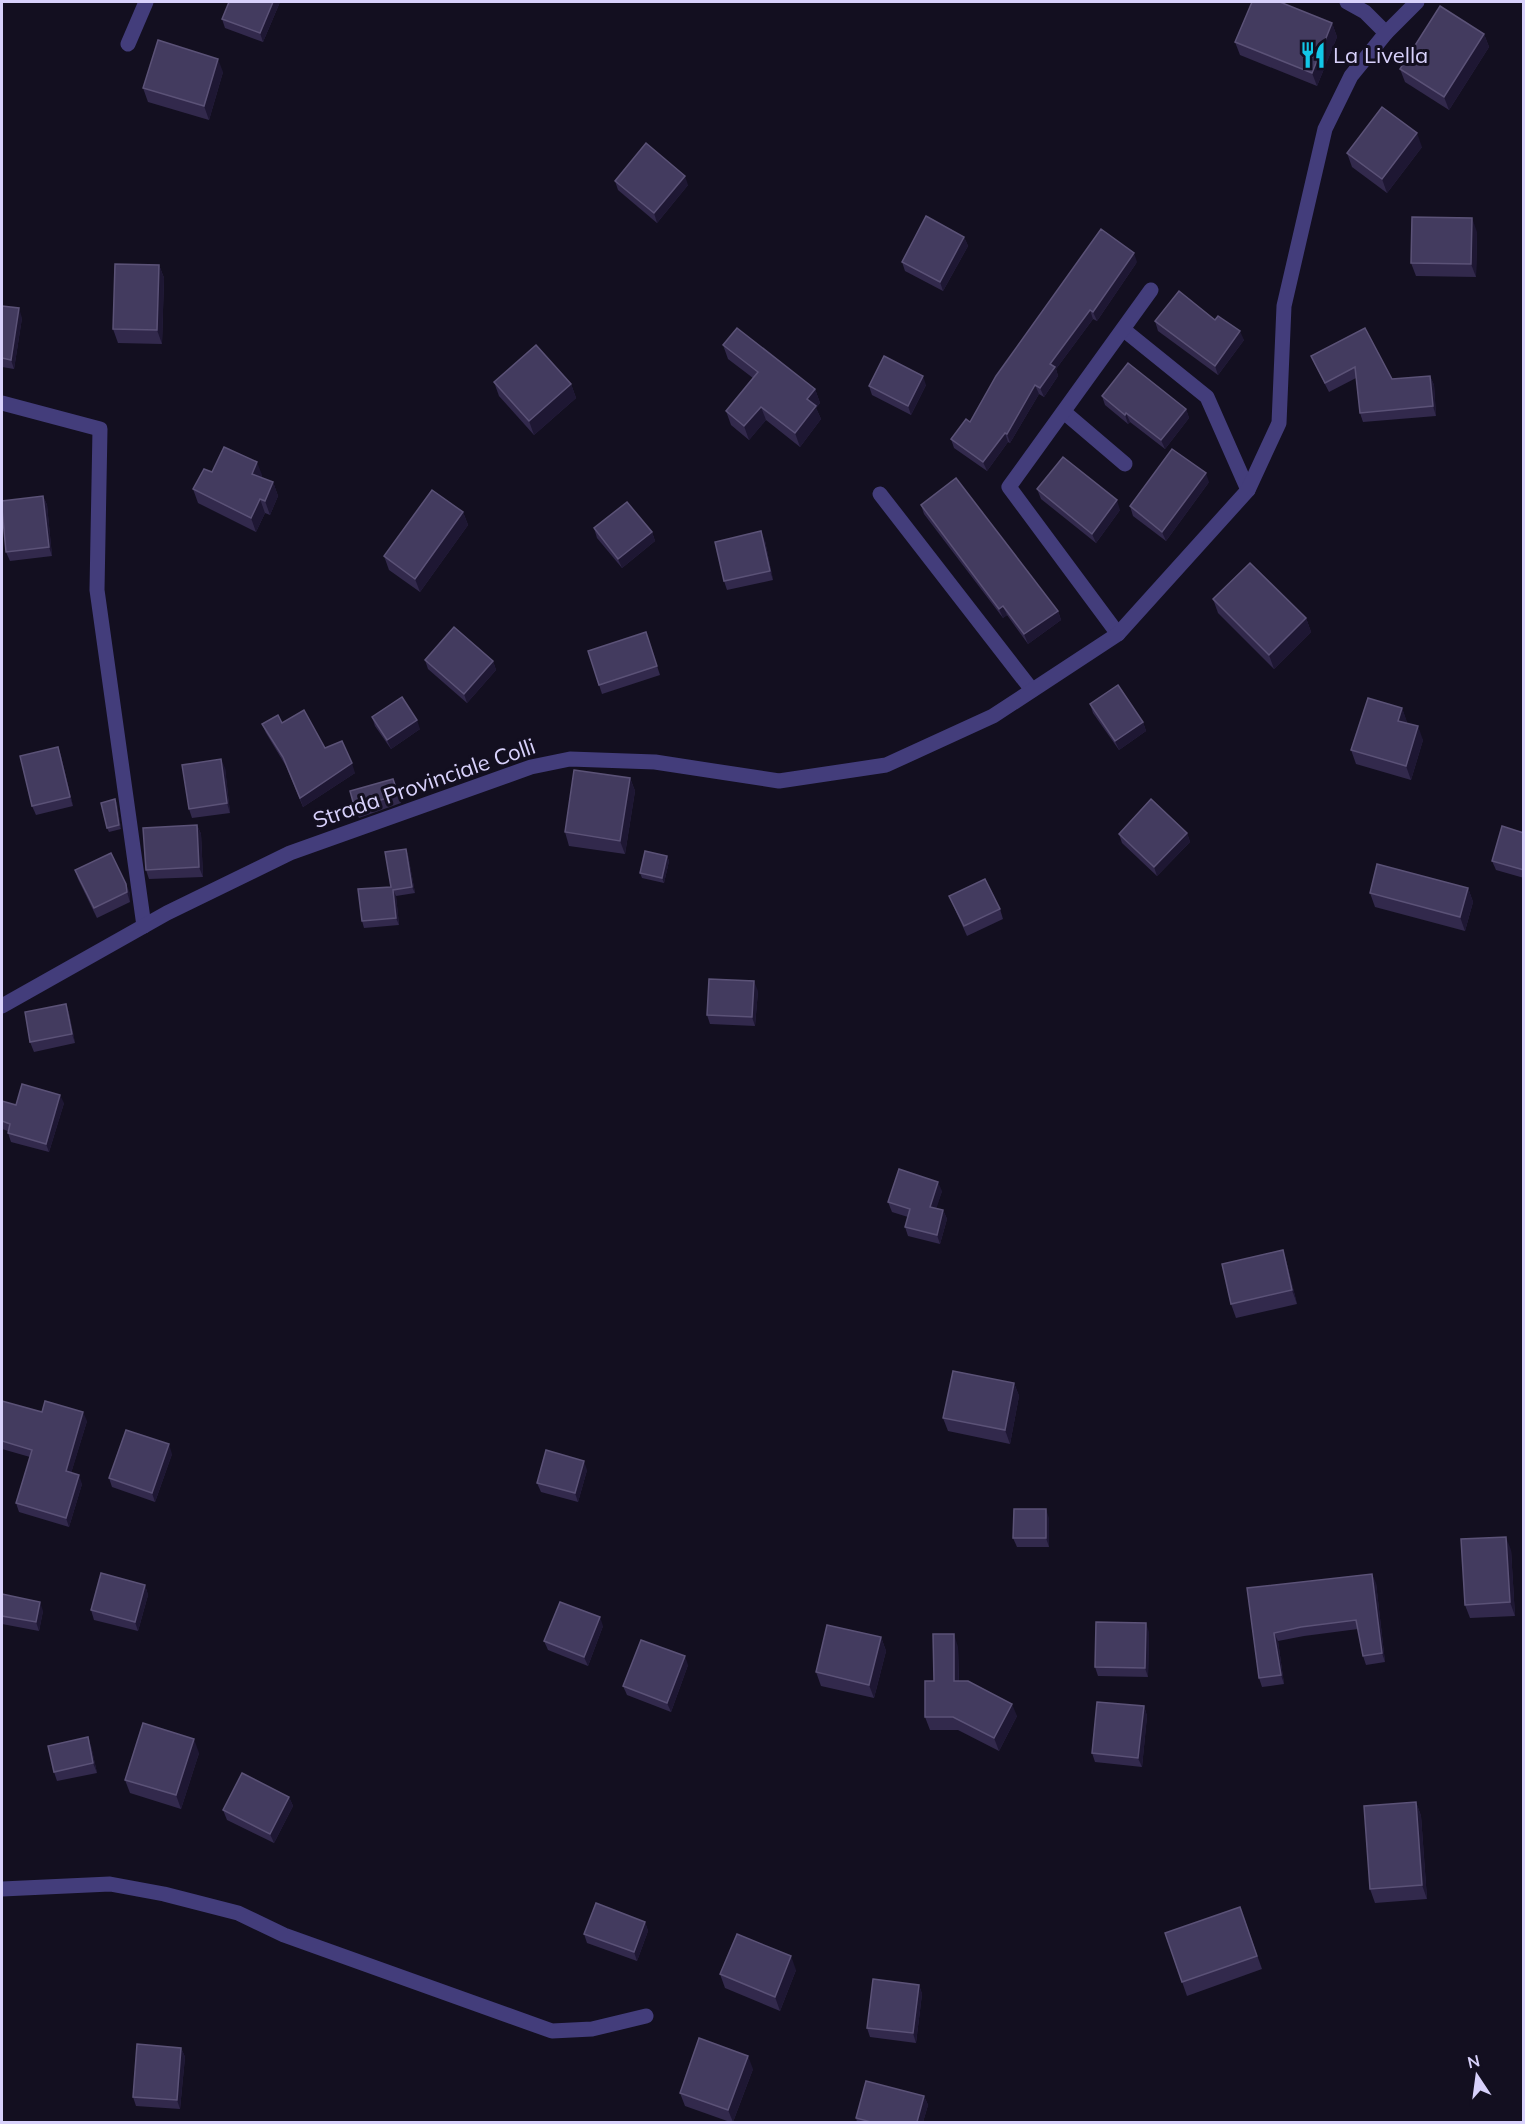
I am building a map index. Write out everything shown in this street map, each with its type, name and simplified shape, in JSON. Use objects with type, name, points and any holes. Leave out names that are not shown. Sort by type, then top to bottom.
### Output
[{"type":"street","points":[[128,44],[146,2]]},
{"type":"street","points":[[1347,2],[1365,12],[1386,33]]},
{"type":"street","name":"Strada Provinciale Colli","points":[[2,1006],[144,926],[290,853],[531,767],[570,759],[656,762],[779,781],[886,765],[993,716],[1118,634],[1248,490],[1279,423],[1284,306],[1325,129],[1351,76],[1386,33],[1417,2]]},
{"type":"street","points":[[1118,634],[1009,487],[1151,290]]},
{"type":"street","points":[[1124,330],[1208,397],[1248,490]]},
{"type":"street","points":[[2,403],[100,429],[97,590],[144,926]]},
{"type":"street","points":[[1064,412],[1125,464]]},
{"type":"street","points":[[880,494],[1032,690]]},
{"type":"street","points":[[2,1889],[110,1884],[238,1913],[284,1935],[552,2031],[592,2029],[646,2016]]},
{"type":"building","points":[[229,2],[273,2],[260,33],[222,19]]},
{"type":"building","points":[[1252,2],[1280,2],[1332,23],[1312,73],[1235,42]]},
{"type":"building","points":[[1440,6],[1484,34],[1444,97],[1400,69]]},
{"type":"building","points":[[158,40],[218,59],[204,106],[143,88]]},
{"type":"building","points":[[1382,107],[1417,133],[1382,179],[1347,153]]},
{"type":"building","points":[[646,143],[685,176],[654,213],[615,181]]},
{"type":"building","points":[[926,216],[964,237],[940,282],[902,262]]},
{"type":"building","points":[[1412,217],[1472,218],[1471,264],[1411,263]]},
{"type":"building","points":[[1101,229],[1134,253],[1093,312],[1090,310],[1050,364],[1055,367],[1040,388],[1035,385],[1007,434],[1005,433],[983,462],[951,439],[966,419],[970,422],[996,376]]},
{"type":"building","points":[[115,264],[159,265],[157,330],[113,329]]},
{"type":"building","points":[[1179,291],[1215,320],[1218,316],[1240,331],[1215,366],[1155,321]]},
{"type":"building","points":[[2,306],[19,308],[11,360],[2,358]]},
{"type":"building","points":[[737,328],[815,389],[807,399],[816,406],[795,433],[761,407],[744,426],[726,411],[758,372],[723,345]]},
{"type":"building","points":[[1365,328],[1392,379],[1430,376],[1433,406],[1360,413],[1355,367],[1325,383],[1311,356]]},
{"type":"building","points":[[536,345],[571,384],[529,421],[494,382]]},
{"type":"building","points":[[884,356],[923,376],[908,406],[869,386]]},
{"type":"building","points":[[1128,363],[1186,409],[1161,440],[1102,396]]},
{"type":"building","points":[[224,447],[257,462],[252,474],[273,482],[265,501],[260,499],[251,518],[193,489],[204,469],[212,472]]},
{"type":"building","points":[[1172,449],[1206,473],[1162,532],[1130,506]]},
{"type":"building","points":[[1063,457],[1117,500],[1092,534],[1037,489]]},
{"type":"building","points":[[956,478],[1058,611],[1024,634],[1003,606],[999,609],[921,505]]},
{"type":"building","points":[[432,490],[463,512],[415,579],[384,556]]},
{"type":"building","points":[[43,496],[49,547],[6,552],[2,501]]},
{"type":"building","points":[[627,502],[652,532],[618,559],[594,528]]},
{"type":"building","points":[[761,531],[770,571],[724,581],[715,542]]},
{"type":"building","points":[[1250,563],[1306,618],[1269,655],[1213,599]]},
{"type":"building","points":[[454,627],[493,661],[464,694],[425,660]]},
{"type":"building","points":[[646,632],[657,666],[599,685],[588,651]]},
{"type":"building","points":[[1118,685],[1143,722],[1115,741],[1090,704]]},
{"type":"building","points":[[402,697],[417,720],[387,740],[372,717]]},
{"type":"building","points":[[1368,698],[1402,708],[1398,721],[1418,726],[1406,766],[1351,750]]},
{"type":"building","points":[[304,710],[325,748],[342,741],[352,763],[300,798],[283,757],[262,724],[278,715],[282,723]]},
{"type":"building","points":[[58,747],[70,797],[32,806],[20,756]]},
{"type":"building","points":[[221,759],[227,803],[189,809],[182,765]]},
{"type":"building","points":[[574,770],[630,778],[620,841],[565,832]]},
{"type":"building","points":[[393,779],[398,794],[355,809],[350,791]]},
{"type":"building","points":[[115,799],[119,825],[107,828],[101,803]]},
{"type":"building","points":[[1151,799],[1187,833],[1154,867],[1119,834]]},
{"type":"building","points":[[197,825],[199,867],[146,870],[143,828]]},
{"type":"building","points":[[1502,826],[1524,833],[1524,870],[1492,861]]},
{"type":"building","points":[[406,849],[412,887],[393,890],[396,918],[362,921],[358,889],[391,887],[385,852]]},
{"type":"building","points":[[645,851],[667,856],[662,878],[640,873]]},
{"type":"building","points":[[111,853],[126,884],[127,892],[94,908],[75,870]]},
{"type":"building","points":[[1377,864],[1468,888],[1460,917],[1370,893]]},
{"type":"building","points":[[985,879],[1000,909],[964,926],[949,896]]},
{"type":"building","points":[[709,979],[754,981],[752,1017],[707,1015]]},
{"type":"building","points":[[66,1004],[72,1034],[30,1042],[25,1012]]},
{"type":"building","points":[[22,1084],[60,1095],[46,1144],[8,1133],[10,1124],[2,1121],[2,1101],[16,1105]]},
{"type":"building","points":[[899,1169],[938,1182],[930,1207],[943,1210],[937,1235],[905,1227],[910,1209],[888,1202]]},
{"type":"building","points":[[1283,1250],[1292,1290],[1231,1304],[1222,1264]]},
{"type":"building","points":[[953,1371],[1014,1383],[1005,1430],[943,1418]]},
{"type":"building","points":[[2,1401],[42,1412],[45,1401],[83,1412],[66,1471],[79,1475],[66,1518],[16,1503],[32,1450],[2,1441]]},
{"type":"building","points":[[126,1430],[169,1444],[152,1493],[109,1478]]},
{"type":"building","points":[[546,1450],[584,1461],[575,1493],[537,1483]]},
{"type":"building","points":[[1014,1509],[1046,1509],[1046,1538],[1013,1538]]},
{"type":"building","points":[[1506,1537],[1510,1602],[1465,1605],[1461,1539]]},
{"type":"building","points":[[101,1573],[145,1585],[135,1622],[91,1610]]},
{"type":"building","points":[[1372,1574],[1382,1653],[1363,1656],[1356,1620],[1301,1627],[1274,1633],[1281,1675],[1259,1678],[1247,1588]]},
{"type":"building","points":[[2,1594],[40,1602],[36,1622],[2,1616]]},
{"type":"building","points":[[560,1602],[600,1617],[584,1657],[544,1641]]},
{"type":"building","points":[[1096,1622],[1146,1623],[1145,1668],[1095,1667]]},
{"type":"building","points":[[827,1625],[881,1637],[869,1685],[816,1672]]},
{"type":"building","points":[[933,1634],[954,1634],[954,1681],[968,1681],[1012,1704],[994,1738],[953,1717],[925,1717],[925,1681],[934,1681]]},
{"type":"building","points":[[641,1640],[685,1656],[667,1703],[623,1686]]},
{"type":"building","points":[[1097,1702],[1144,1706],[1138,1758],[1092,1753]]},
{"type":"building","points":[[143,1723],[194,1739],[176,1795],[125,1780]]},
{"type":"building","points":[[88,1737],[93,1763],[54,1772],[48,1746]]},
{"type":"building","points":[[242,1773],[289,1797],[270,1834],[223,1810]]},
{"type":"building","points":[[1416,1802],[1422,1885],[1370,1889],[1364,1806]]},
{"type":"building","points":[[596,1903],[645,1922],[634,1952],[584,1934]]},
{"type":"building","points":[[1240,1907],[1257,1956],[1182,1982],[1165,1933]]},
{"type":"building","points":[[737,1934],[791,1956],[775,1997],[720,1974]]},
{"type":"building","points":[[873,1979],[919,1985],[913,2033],[867,2028]]},
{"type":"building","points":[[699,2038],[748,2056],[728,2110],[680,2093]]},
{"type":"building","points":[[137,2044],[181,2048],[177,2100],[133,2097]]},
{"type":"building","points":[[866,2081],[924,2096],[917,2122],[871,2122],[856,2118]]},
{"type":"place","name":"La Livella","points":[[1313,55]]}]
